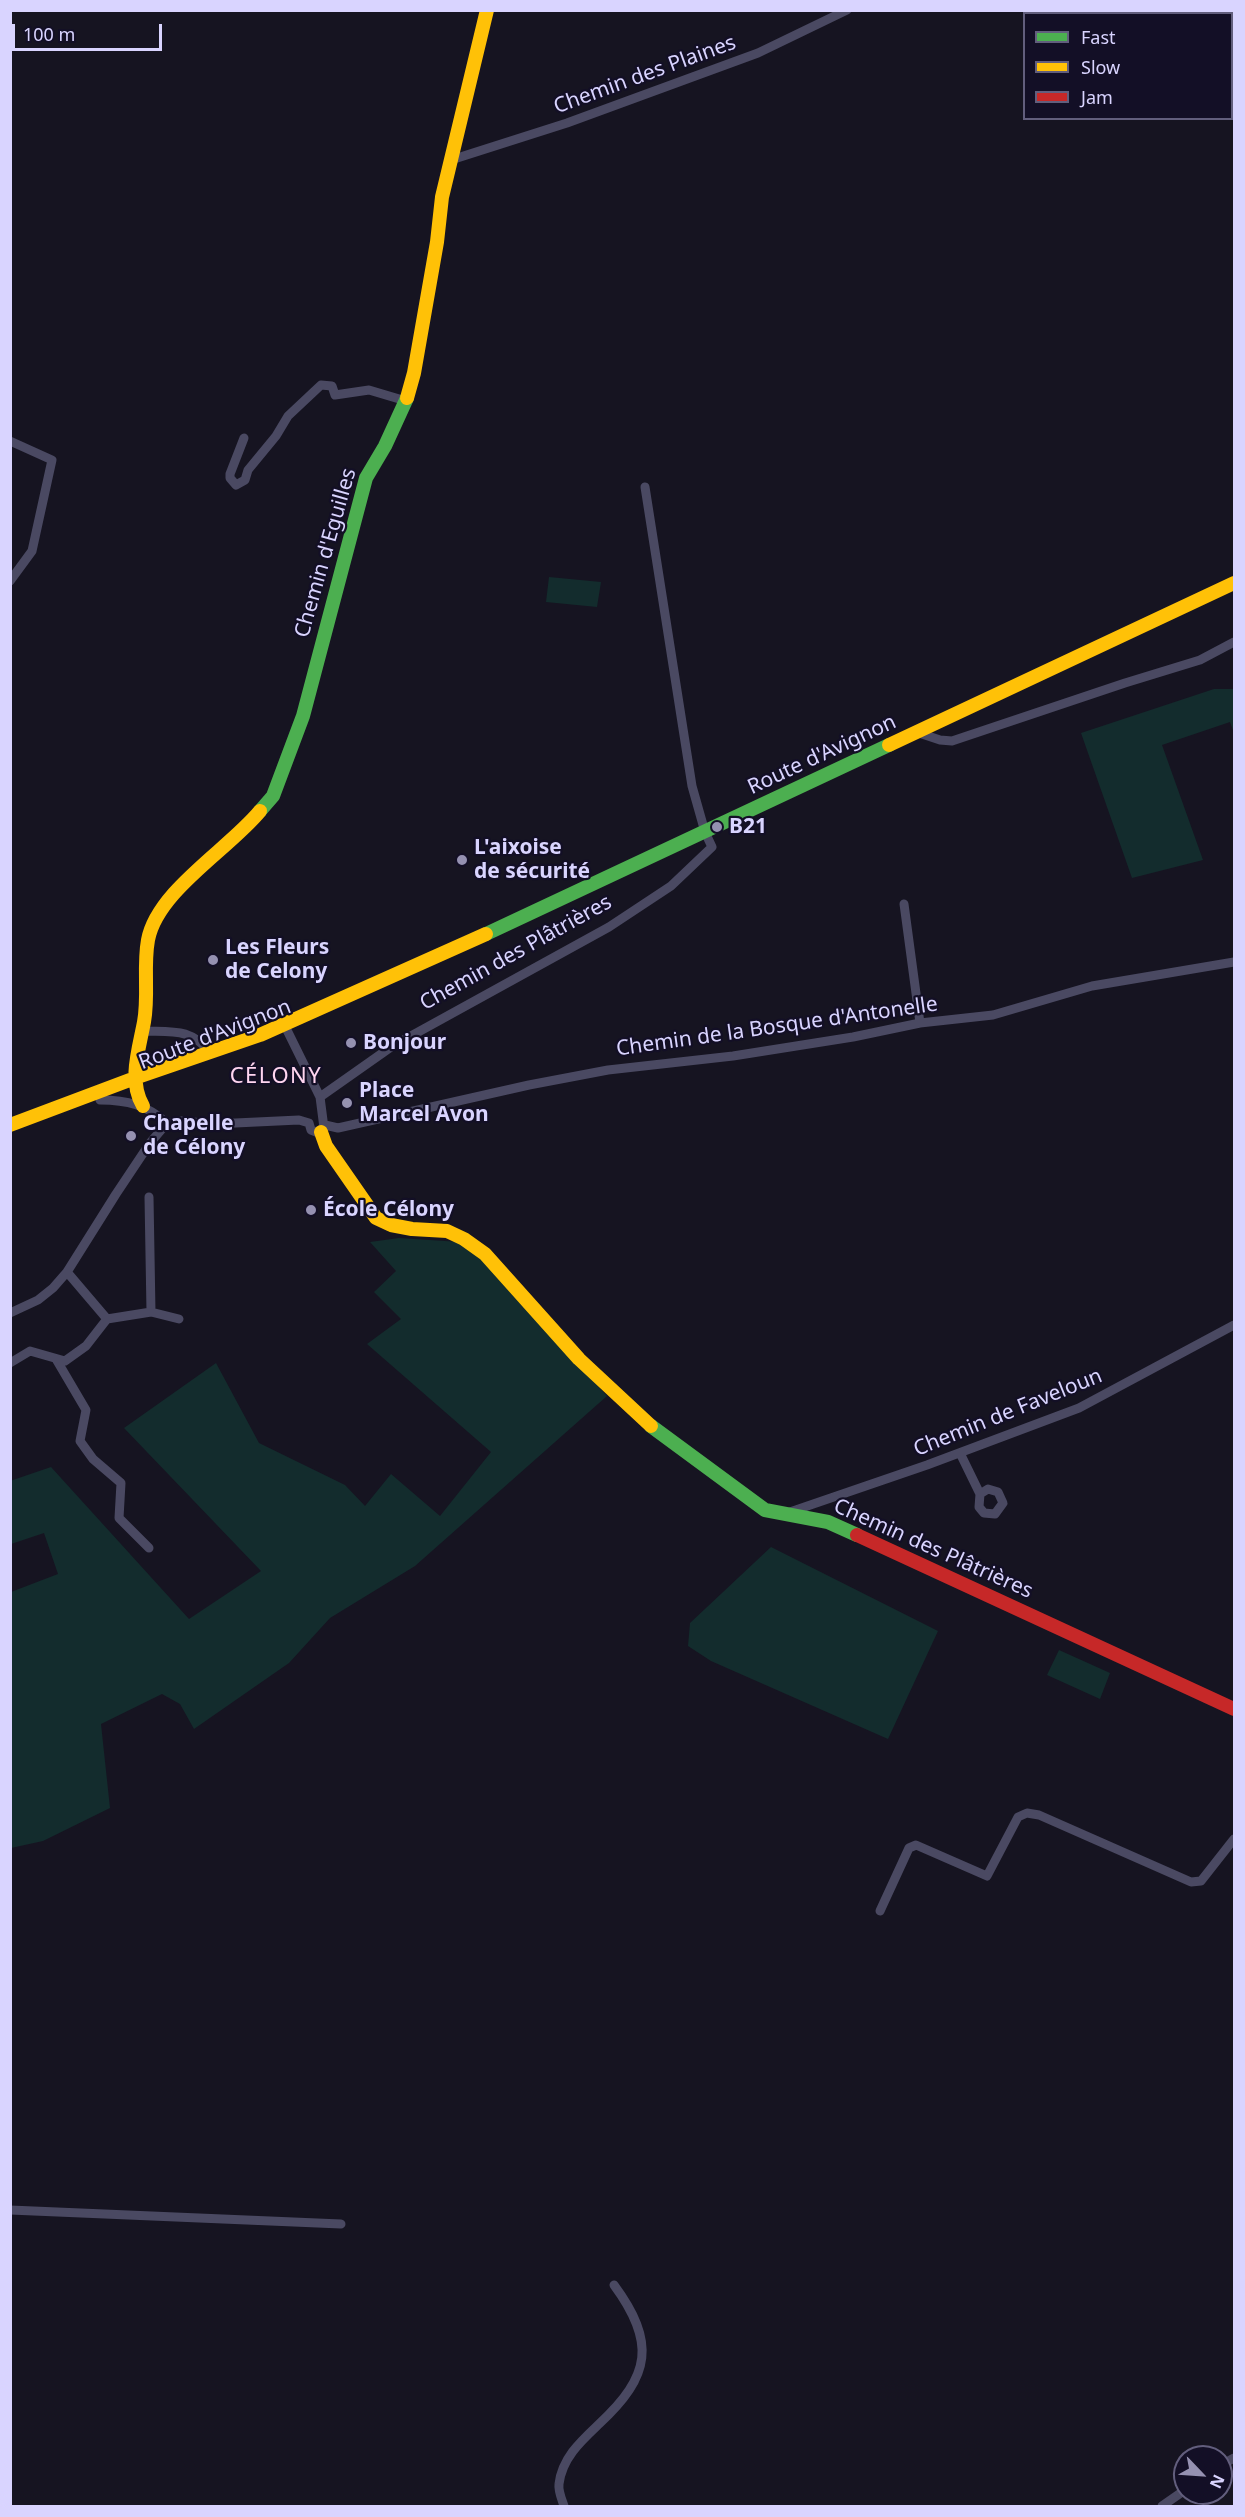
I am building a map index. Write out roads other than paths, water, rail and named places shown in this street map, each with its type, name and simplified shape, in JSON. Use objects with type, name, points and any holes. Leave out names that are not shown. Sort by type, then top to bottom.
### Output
[{"type":"street","name":"Chemin d'Eguilles","points":[[136,1083],[135,1064],[147,1004],[148,940],[154,920],[166,901],[248,825],[273,796],[303,716],[366,478],[386,446],[406,401],[423,333],[442,197],[487,10]]},
{"type":"street","name":"Chemin des Plaines","points":[[451,159],[567,123],[758,53],[847,10]]},
{"type":"street","points":[[244,438],[230,474],[236,486],[245,480],[248,470],[276,436],[288,416],[321,386],[332,386],[335,395],[369,390],[406,401]]},
{"type":"street","points":[[10,441],[52,460],[32,551],[10,581]]},
{"type":"street","points":[[645,487],[692,786],[705,832]]},
{"type":"street","name":"Route d'Avignon","points":[[10,1126],[136,1083],[242,1051],[286,1028],[919,733],[1234,583]]},
{"type":"street","points":[[919,733],[940,740],[952,741],[1200,660],[1234,642]]},
{"type":"street","name":"Chemin des Plâtrières","points":[[320,1097],[391,1047],[609,927],[671,886],[712,848],[705,832]]},
{"type":"street","points":[[904,904],[920,1023]]},
{"type":"street","name":"Chemin de la Bosque d'Antonelle","points":[[322,1125],[338,1128],[529,1085],[608,1070],[733,1056],[853,1037],[920,1023],[993,1016],[1092,986],[1234,962]]},
{"type":"street","points":[[10,1313],[38,1300],[67,1272],[155,1136],[168,1124],[182,1120],[214,1124],[299,1120],[309,1123],[313,1132],[322,1125],[320,1097],[286,1028]]},
{"type":"street","name":"Route d'Avignon","points":[[10,1126],[100,1100],[211,1053],[286,1028]]},
{"type":"street","points":[[143,1031],[176,1032],[199,1039],[211,1053]]},
{"type":"street","points":[[136,1083],[137,1096],[143,1106]]},
{"type":"street","points":[[100,1100],[122,1101],[143,1106],[168,1124]]},
{"type":"street","name":"Chemin des Plâtrières","points":[[322,1125],[326,1146],[376,1218],[391,1225],[412,1229],[447,1231],[485,1254],[579,1359],[659,1433],[765,1510],[828,1522],[1234,1709]]},
{"type":"street","points":[[149,1197],[151,1312]]},
{"type":"street","points":[[67,1272],[107,1319]]},
{"type":"street","points":[[10,1363],[30,1351],[65,1361],[86,1346],[107,1319],[151,1312],[179,1319]]},
{"type":"street","name":"Chemin de Faveloun","points":[[786,1514],[960,1453],[1079,1408],[1234,1325]]},
{"type":"street","points":[[56,1359],[86,1410],[80,1441],[93,1459],[121,1483],[119,1518],[149,1548]]},
{"type":"street","points":[[960,1453],[980,1494]]},
{"type":"street","points":[[880,1911],[909,1848],[916,1845],[987,1876],[1018,1816],[1027,1813],[1039,1815],[1191,1882],[1202,1881],[1234,1839]]},
{"type":"street","points":[[10,2210],[341,2224]]},
{"type":"street","points":[[564,2506],[558,2486],[566,2462],[580,2441],[621,2402],[637,2380],[643,2358],[641,2336],[629,2306],[614,2285]]},
{"type":"place","name":"B21","points":[[717,827]]},
{"type":"place","name":"L'aixoise de sécurité","points":[[462,860]]},
{"type":"place","name":"Les Fleurs de Celony","points":[[213,960]]},
{"type":"place","name":"Bonjour","points":[[351,1043]]},
{"type":"place","name":"Place Marcel Avon","points":[[347,1103]]},
{"type":"place","name":"Chapelle de Célony","points":[[131,1136]]},
{"type":"place","name":"École Célony","points":[[311,1210]]},
{"type":"district","name":"CÉLONY","points":[[276,1077]]}]
